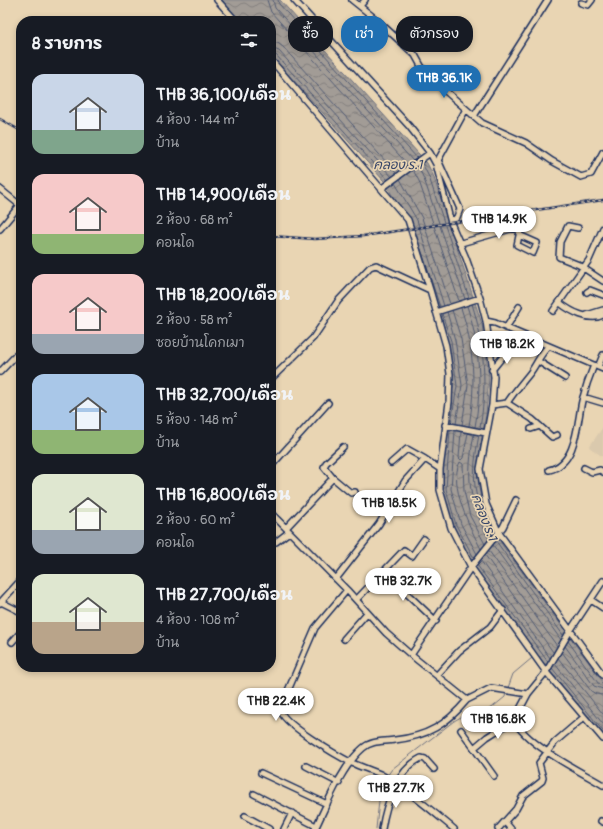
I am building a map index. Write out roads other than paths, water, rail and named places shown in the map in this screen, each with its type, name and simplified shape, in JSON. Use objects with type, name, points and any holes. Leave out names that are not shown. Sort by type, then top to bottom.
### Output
[{"type":"street","points":[[217,0],[231,16]]},
{"type":"street","points":[[294,0],[409,126],[437,162],[460,208],[458,217],[451,224]]},
{"type":"street","points":[[352,0],[415,55],[425,73],[482,123],[526,143],[552,161],[582,177],[591,174],[603,152]]},
{"type":"street","points":[[360,6],[365,0]]},
{"type":"street","points":[[474,116],[548,0]]},
{"type":"street","points":[[581,3],[588,5],[592,0]]},
{"type":"street","points":[[276,66],[408,220],[438,312],[446,346],[450,374],[449,402],[440,469],[440,490],[451,528],[471,567],[546,672],[583,718],[603,739]]},
{"type":"street","points":[[466,108],[437,162],[451,224],[461,243],[486,322],[494,377],[492,405],[480,469],[486,504],[499,533],[603,676]]},
{"type":"street","points":[[382,188],[430,153]]},
{"type":"street","points":[[0,189],[16,202]]},
{"type":"street","points":[[0,229],[16,210]]},
{"type":"street","points":[[578,228],[568,226],[560,242],[559,257],[579,265],[603,280]]},
{"type":"street","points":[[461,243],[513,228],[519,230],[519,235]]},
{"type":"street","points":[[554,311],[584,268],[602,231]]},
{"type":"street","points":[[276,374],[313,338],[338,301],[370,267],[376,265],[430,290]]},
{"type":"street","points":[[587,292],[590,290],[603,296]]},
{"type":"street","points":[[438,312],[478,298]]},
{"type":"street","points":[[560,302],[569,309],[584,315],[597,318],[603,315]]},
{"type":"street","points":[[506,328],[519,307]]},
{"type":"street","points":[[584,315],[603,310]]},
{"type":"street","points":[[486,322],[506,328],[598,367]]},
{"type":"street","points":[[507,403],[519,385],[531,372],[542,353],[548,347]]},
{"type":"street","points":[[492,370],[509,349]]},
{"type":"street","points":[[0,372],[16,355]]},
{"type":"street","points":[[549,470],[557,468],[564,462],[570,452],[576,435],[583,397],[603,355]]},
{"type":"street","points":[[538,361],[565,378]]},
{"type":"street","points":[[583,397],[603,403]]},
{"type":"street","points":[[276,460],[328,403]]},
{"type":"street","points":[[492,405],[507,403],[522,416],[532,419],[552,437],[557,435]]},
{"type":"street","points":[[445,425],[486,433]]},
{"type":"street","points":[[531,429],[540,426]]},
{"type":"street","points":[[343,447],[324,466],[333,478],[352,494],[355,492]]},
{"type":"street","points":[[391,463],[407,450],[440,469]]},
{"type":"street","points":[[336,579],[379,524],[405,481],[425,459]]},
{"type":"street","points":[[584,468],[592,472],[600,470],[603,472]]},
{"type":"street","points":[[276,542],[333,478]]},
{"type":"street","points":[[411,655],[436,621],[471,567],[499,533],[510,516],[516,500]]},
{"type":"street","points":[[276,519],[347,590],[367,613],[411,655],[468,700]]},
{"type":"street","points":[[356,600],[404,550],[412,556],[424,539]]},
{"type":"street","points":[[383,571],[436,621]]},
{"type":"street","points":[[474,748],[487,737],[514,720],[528,694],[546,672],[570,631],[603,581]]},
{"type":"street","points":[[16,585],[0,602],[16,610]]},
{"type":"street","points":[[347,590],[315,628],[280,709],[282,717],[293,727],[350,762],[380,774],[431,809],[454,829]]},
{"type":"street","points":[[591,600],[603,608]]},
{"type":"street","points":[[437,675],[459,652],[490,627],[502,610]]},
{"type":"street","points":[[344,639],[367,613]]},
{"type":"street","points":[[12,642],[16,638]]},
{"type":"street","points":[[254,794],[292,813],[315,827],[350,762],[363,747],[372,742],[396,740],[422,735],[437,728],[454,716],[468,700],[491,688],[528,694]]},
{"type":"street","points":[[498,829],[505,822],[523,796],[542,781],[543,778],[539,763],[547,751],[583,718]]},
{"type":"street","points":[[514,720],[527,735],[547,751],[568,766],[603,785]]},
{"type":"street","points":[[461,730],[494,776]]},
{"type":"street","points":[[382,829],[396,785],[402,774],[421,758],[425,759],[434,769]]},
{"type":"street","points":[[306,766],[338,783]]},
{"type":"street","points":[[261,773],[327,804]]},
{"type":"street","points":[[284,829],[292,813]]},
{"type":"street","points":[[244,816],[268,829]]},
{"type":"street","points":[[505,822],[511,829]]},
{"type":"water","name":"คลอง ร.1","points":[[222,0],[280,0],[294,16],[288,16],[288,52],[327,52],[427,163],[433,175],[482,324],[489,377],[486,415],[478,462],[479,488],[484,512],[503,546],[603,682],[603,737],[537,655],[475,569],[453,527],[442,490],[446,428],[453,386],[447,342],[408,223],[384,181],[276,61],[276,16],[236,16]]},
{"type":"waterway","points":[[508,688],[513,674],[532,658]]},
{"type":"waterway","points":[[387,776],[392,769],[454,721],[466,714],[489,710],[505,697],[506,693]]},
{"type":"waterway","points":[[376,829],[379,801],[385,779]]},
{"type":"railway","points":[[0,119],[16,128]]},
{"type":"railway","points":[[276,236],[315,239],[363,236],[603,200]]}]
